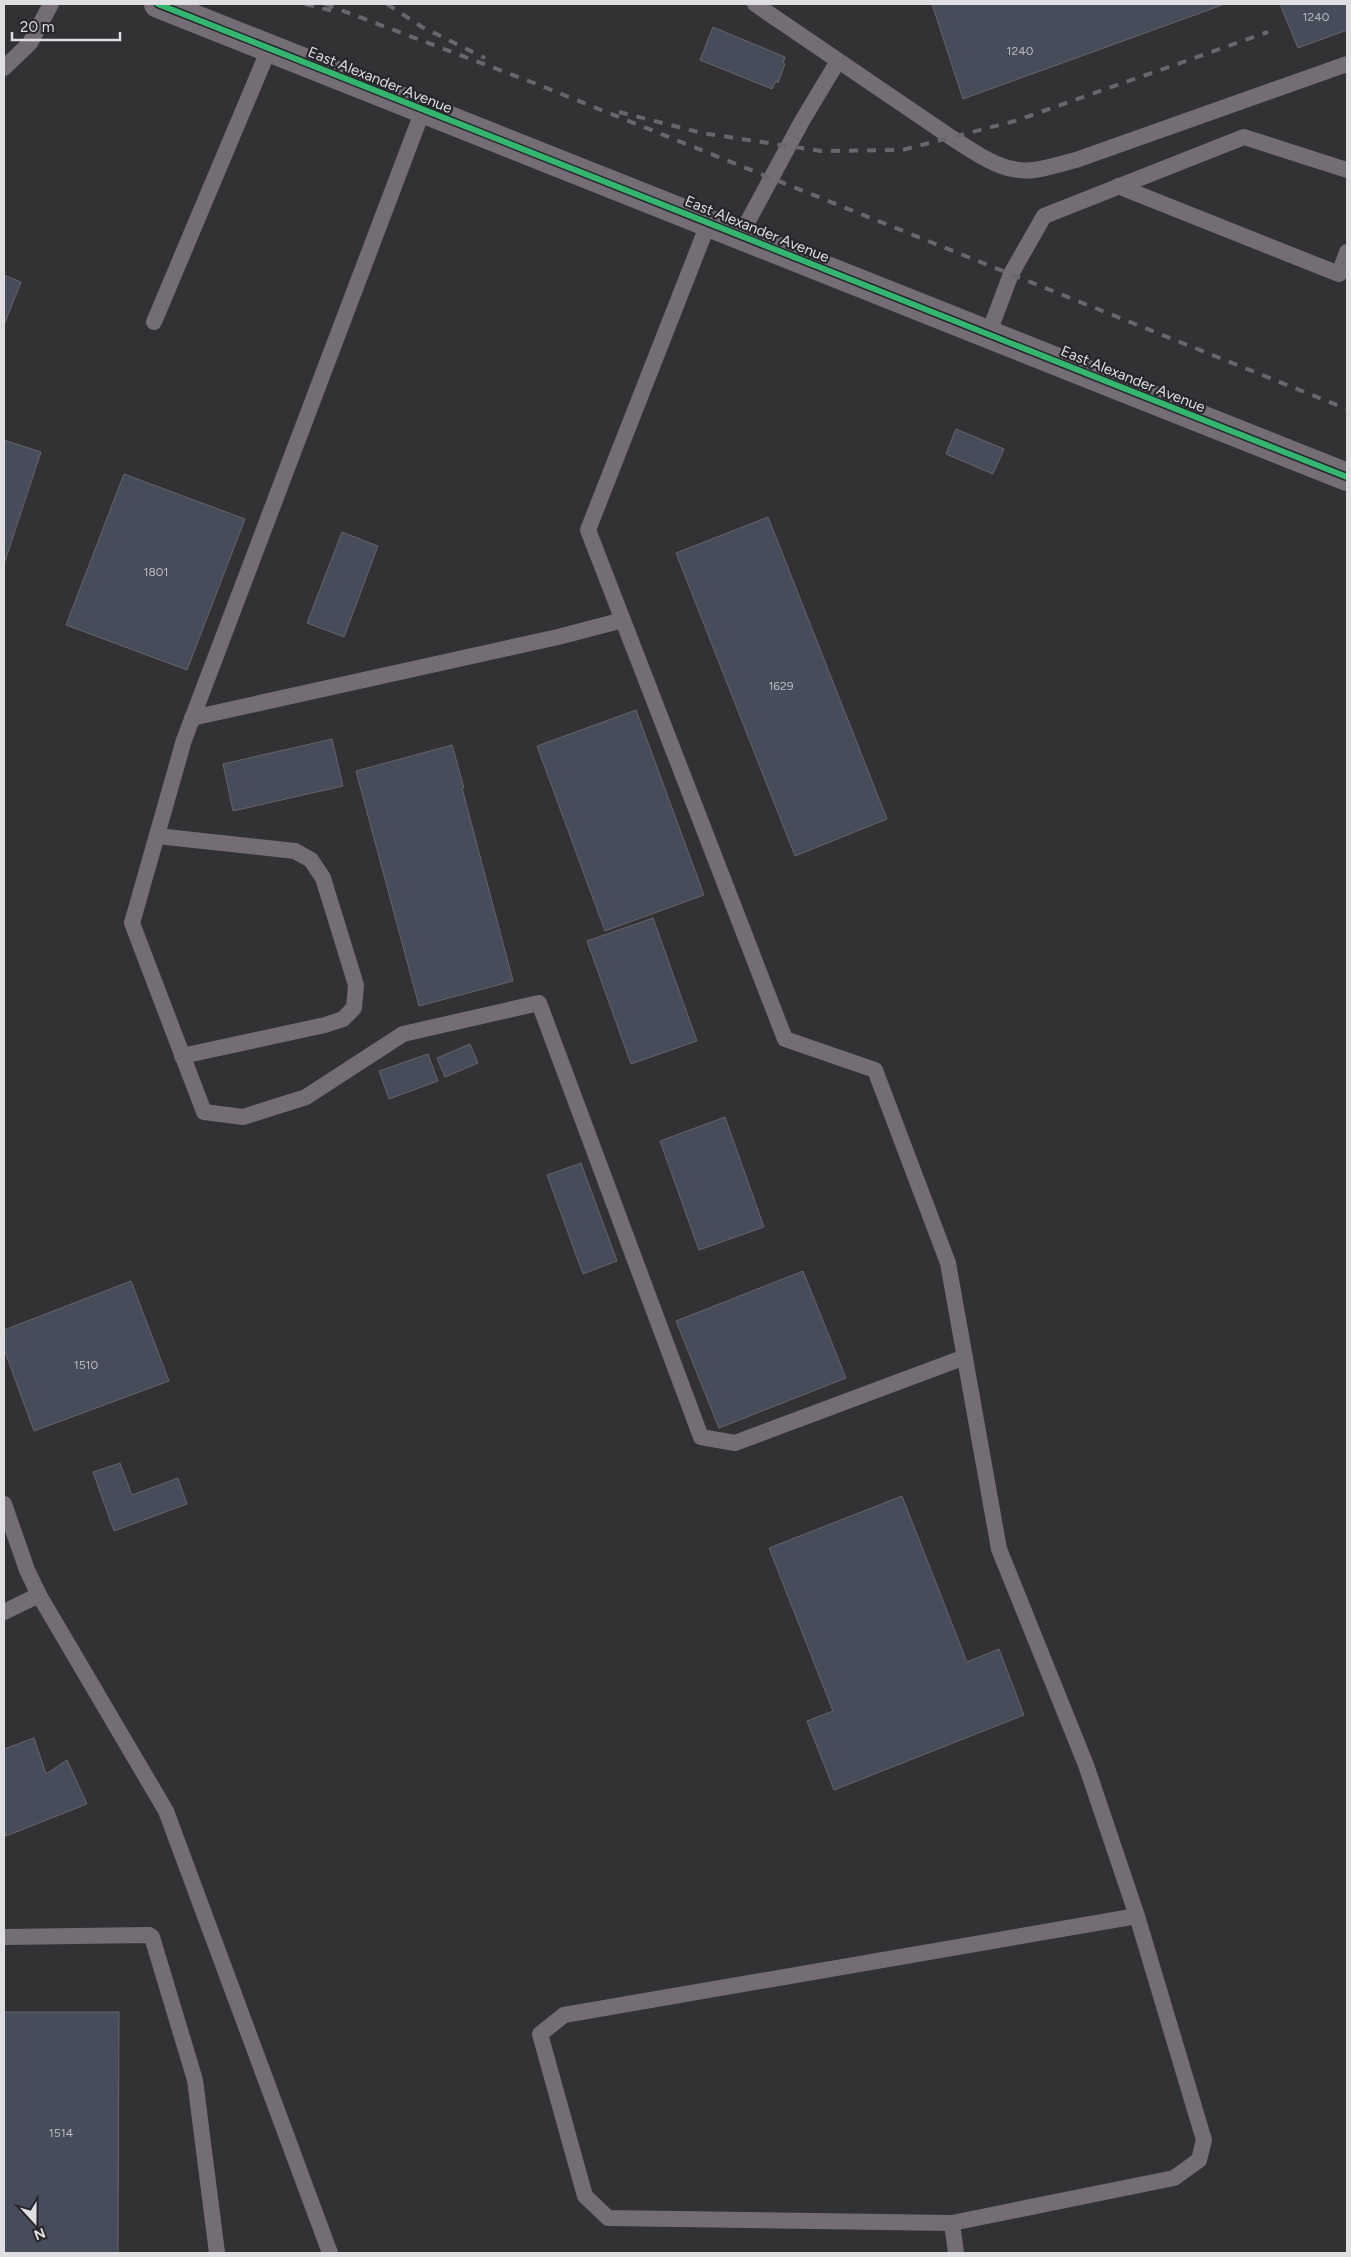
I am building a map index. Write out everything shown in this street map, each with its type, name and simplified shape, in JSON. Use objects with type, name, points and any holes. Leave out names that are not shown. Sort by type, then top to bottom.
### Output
[{"type":"street","name":"East Alexander Avenue","points":[[158,4],[1347,477]]},
{"type":"lane","points":[[4,68],[30,43],[51,4]]},
{"type":"lane","points":[[755,4],[984,158],[1006,168],[1032,170],[1076,160],[1347,64]]},
{"type":"lane","points":[[154,322],[269,49]]},
{"type":"lane","points":[[740,236],[802,121],[838,61]]},
{"type":"lane","points":[[423,110],[192,718],[132,923],[204,1112],[243,1117],[306,1097],[403,1034],[539,1003],[701,1437],[735,1443],[965,1357]]},
{"type":"lane","points":[[988,335],[1011,274],[1044,216],[1244,137],[1347,170]]},
{"type":"lane","points":[[1118,186],[1339,274],[1347,252]]},
{"type":"lane","points":[[708,224],[588,530],[785,1039],[875,1070],[948,1262],[999,1548],[1086,1765],[1137,1916],[1204,2140],[1199,2160],[1174,2178],[952,2223],[608,2218],[585,2196],[540,2034],[564,2015],[1137,1916]]},
{"type":"lane","points":[[192,718],[558,637],[622,620]]},
{"type":"lane","points":[[157,836],[295,851],[311,860],[323,878],[356,985],[354,1008],[342,1019],[325,1026],[182,1056]]},
{"type":"lane","points":[[4,1504],[27,1570],[39,1595],[166,1812],[330,2253]]},
{"type":"lane","points":[[4,1612],[39,1595]]},
{"type":"lane","points":[[4,1937],[149,1935],[152,1938],[195,2080],[217,2253]]},
{"type":"lane","points":[[952,2223],[956,2253]]},
{"type":"building","points":[[932,4],[1225,4],[963,99]]},
{"type":"building","points":[[1280,4],[1347,4],[1347,30],[1298,48]]},
{"type":"building","points":[[713,27],[785,57],[783,63],[785,64],[778,83],[776,81],[772,89],[700,60]]},
{"type":"building","points":[[4,275],[21,282],[4,325]]},
{"type":"building","points":[[956,429],[1004,449],[993,474],[946,454]]},
{"type":"building","points":[[4,440],[41,452],[4,564]]},
{"type":"building","points":[[124,474],[245,519],[187,670],[66,625]]},
{"type":"building","points":[[768,517],[887,819],[795,856],[676,553]]},
{"type":"building","points":[[342,532],[378,546],[344,637],[307,623]]},
{"type":"building","points":[[636,710],[704,895],[605,931],[537,746]]},
{"type":"building","points":[[332,739],[343,786],[233,811],[223,764]]},
{"type":"building","points":[[452,745],[513,981],[419,1006],[356,771]]},
{"type":"building","points":[[653,918],[697,1041],[631,1064],[587,941]]},
{"type":"building","points":[[470,1044],[478,1063],[445,1077],[437,1058]]},
{"type":"building","points":[[428,1054],[438,1081],[389,1099],[379,1071]]},
{"type":"building","points":[[725,1117],[764,1227],[699,1250],[660,1141]]},
{"type":"building","points":[[581,1163],[617,1261],[583,1274],[547,1175]]},
{"type":"building","points":[[803,1271],[846,1378],[719,1428],[676,1321]]},
{"type":"building","points":[[131,1281],[169,1381],[34,1431],[4,1349],[4,1330]]},
{"type":"building","points":[[120,1463],[132,1495],[178,1478],[187,1504],[114,1531],[93,1472]]},
{"type":"building","points":[[902,1496],[967,1662],[999,1649],[1024,1715],[834,1790],[807,1721],[833,1711],[769,1548]]},
{"type":"building","points":[[34,1738],[46,1774],[67,1760],[87,1804],[6,1836],[4,1830],[4,1749]]},
{"type":"building","points":[[4,2012],[119,2012],[118,2253],[4,2253]]},
{"type":"railway","points":[[305,4],[333,11]]},
{"type":"railway","points":[[325,4],[534,83],[1347,409]]},
{"type":"railway","points":[[387,4],[422,27],[485,58]]},
{"type":"railway","points":[[619,112],[702,133],[821,151],[902,150],[1015,121],[1268,32]]},
{"type":"cycle path","points":[[158,4],[1347,477]]}]
